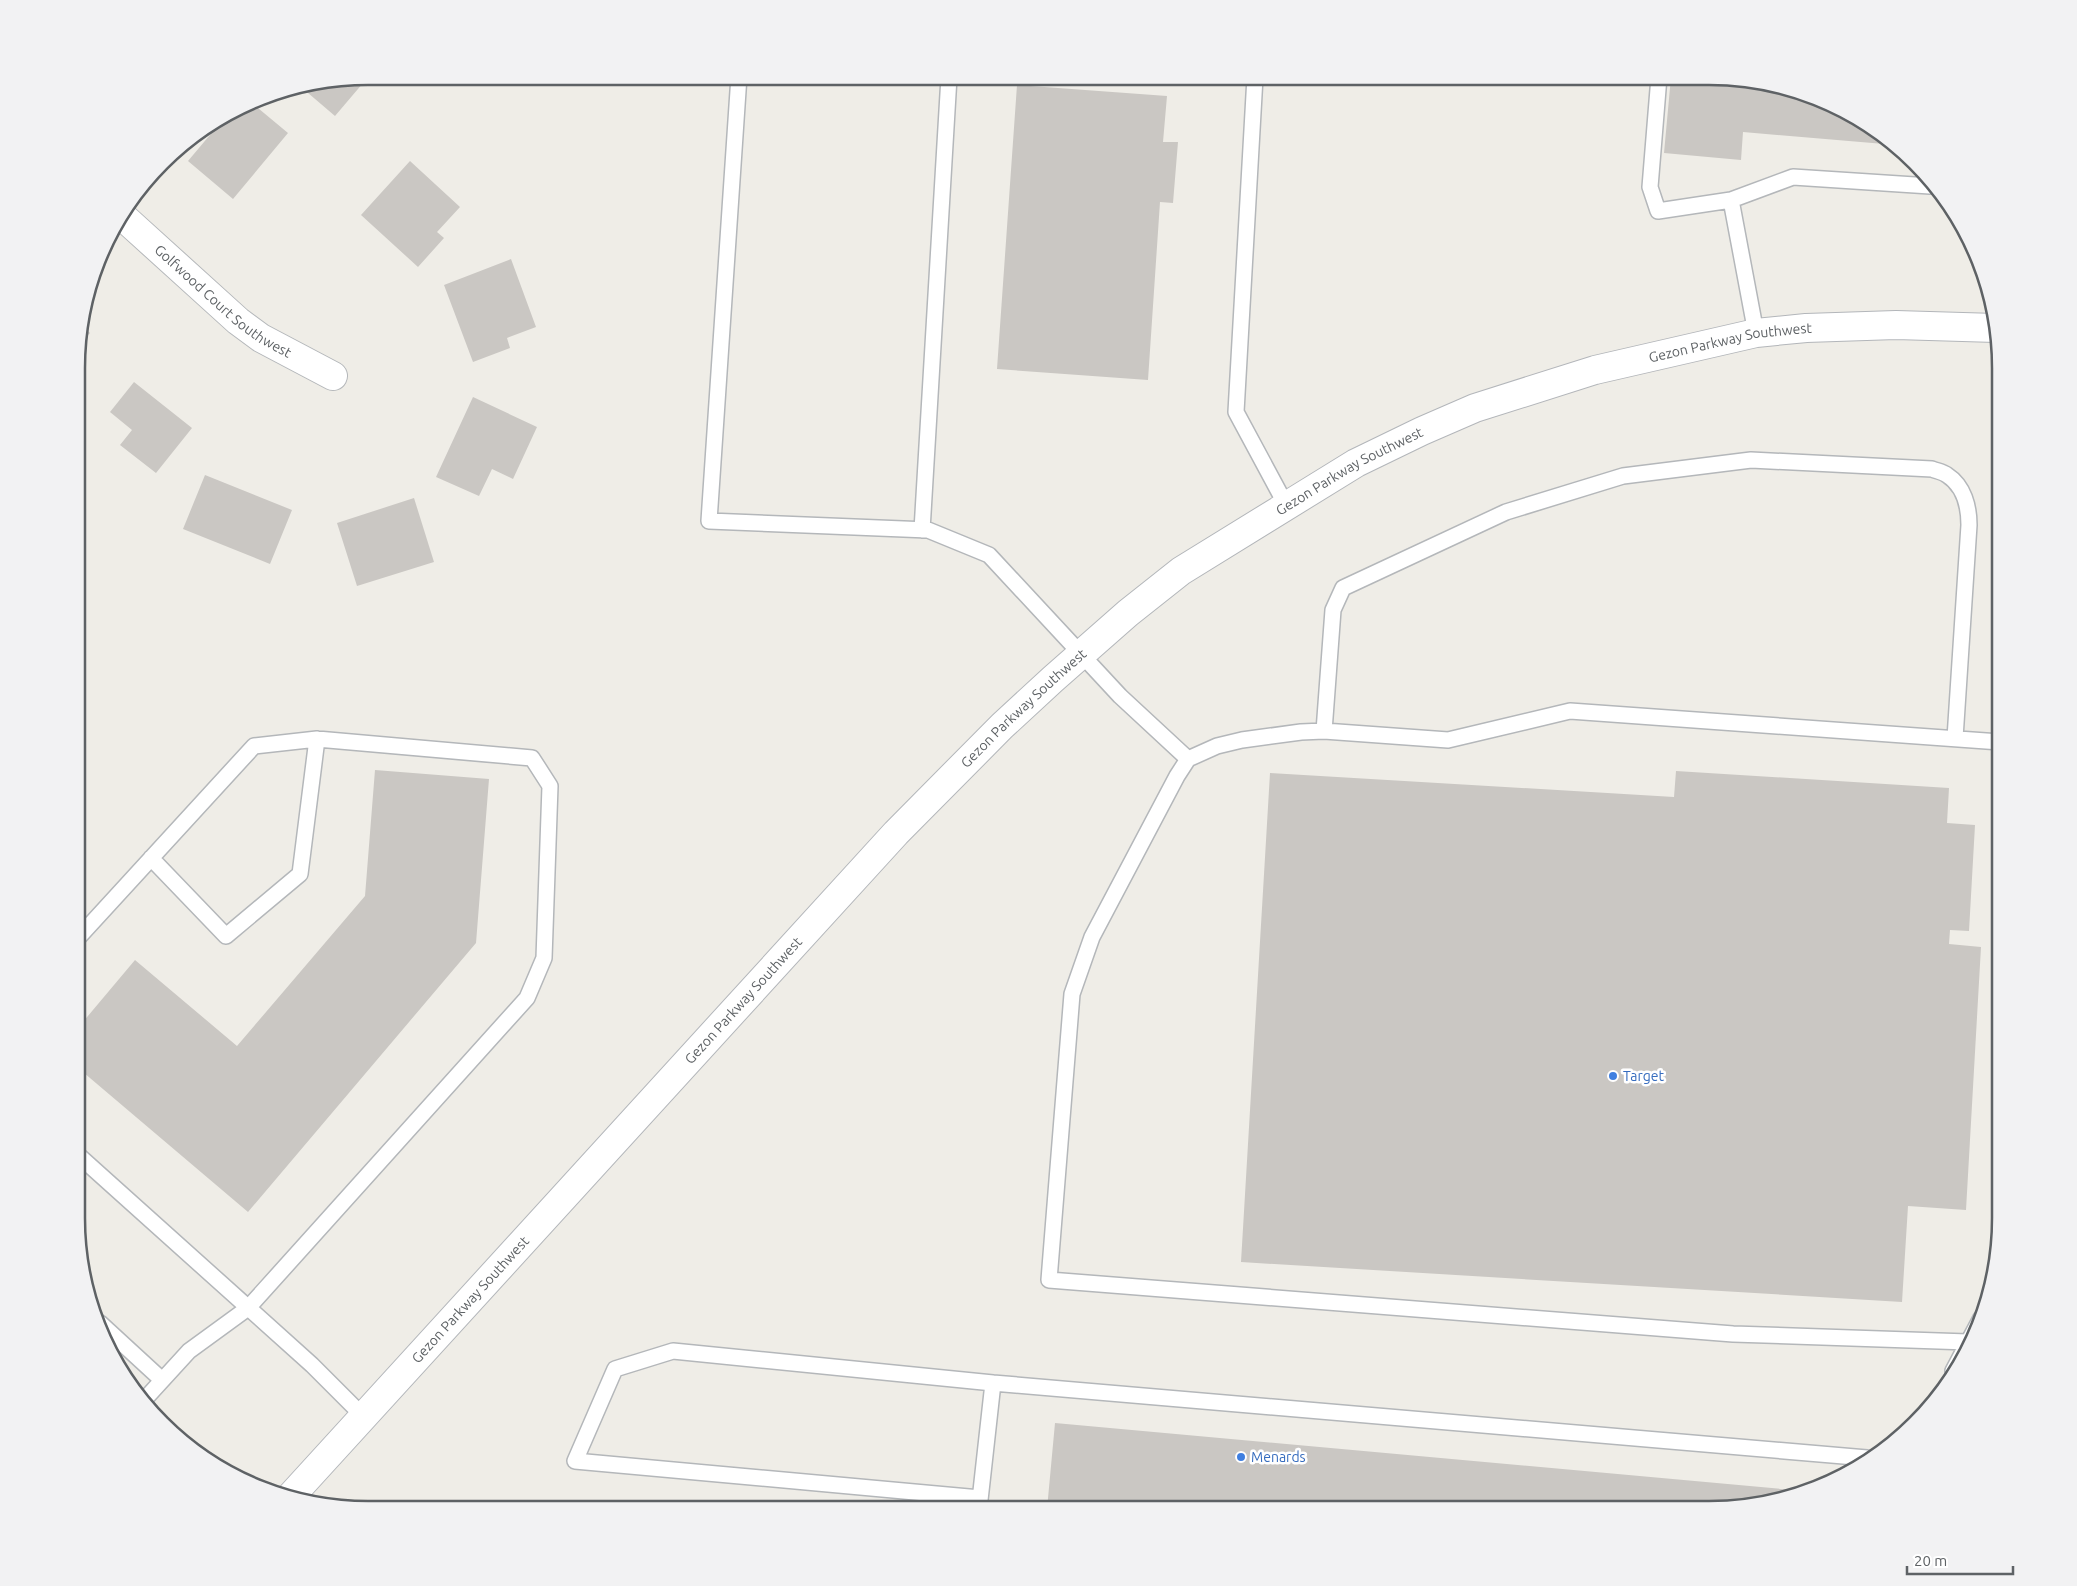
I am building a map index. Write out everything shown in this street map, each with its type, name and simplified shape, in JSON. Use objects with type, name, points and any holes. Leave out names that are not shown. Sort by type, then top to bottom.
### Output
[{"type":"main road","name":"Golfwood Court Southwest","points":[[127,221],[238,321],[261,338],[333,376]]},
{"type":"main road","name":"Gezon Parkway Southwest","points":[[295,1491],[896,833],[1002,726],[1128,613],[1181,571],[1356,463],[1475,408],[1595,370],[1756,333],[1806,328],[1896,325],[1989,328]]},
{"type":"lane","points":[[738,85],[709,521],[928,530],[989,555],[1120,696],[1188,759]]},
{"type":"lane","points":[[922,530],[948,85]]},
{"type":"lane","points":[[1255,85],[1236,412],[1286,505]]},
{"type":"lane","points":[[1658,85],[1650,187],[1658,211],[1731,200],[1793,176],[1925,186]]},
{"type":"lane","points":[[1731,200],[1756,333]]},
{"type":"lane","points":[[1324,731],[1333,610],[1343,588],[1506,512],[1623,476],[1751,460],[1932,470],[1948,475],[1956,484],[1965,498],[1969,517],[1955,738]]},
{"type":"lane","points":[[1963,1342],[1733,1334],[1049,1280],[1072,994],[1092,937],[1176,776],[1188,759],[1217,746],[1242,740],[1301,732],[1324,731],[1448,740],[1570,711],[1992,741]]},
{"type":"lane","points":[[151,858],[226,936],[300,874],[317,739]]},
{"type":"lane","points":[[85,930],[254,746],[317,739],[532,758],[550,786],[544,958],[527,998],[248,1308],[189,1351],[148,1396]]},
{"type":"lane","points":[[85,1161],[312,1366],[364,1417]]},
{"type":"lane","points":[[109,1332],[162,1380]]},
{"type":"lane","points":[[951,1501],[575,1461],[614,1369],[673,1351],[993,1383],[1859,1457]]},
{"type":"lane","points":[[979,1501],[993,1383]]},
{"type":"building","points":[[361,85],[335,116],[307,92],[331,87]]},
{"type":"building","points":[[1017,85],[1167,96],[1163,142],[1178,142],[1173,203],[1160,202],[1148,380],[997,369]]},
{"type":"building","points":[[1670,85],[1746,87],[1800,100],[1834,114],[1881,144],[1743,132],[1741,160],[1664,153]]},
{"type":"building","points":[[258,108],[288,133],[233,199],[188,161],[212,132],[243,114]]},
{"type":"building","points":[[410,161],[460,207],[437,232],[444,238],[418,267],[361,215]]},
{"type":"building","points":[[511,259],[536,327],[507,338],[510,348],[473,362],[444,285]]},
{"type":"building","points":[[134,382],[192,428],[156,473],[120,445],[132,430],[110,412]]},
{"type":"building","points":[[473,397],[537,427],[513,479],[492,469],[479,496],[436,477]]},
{"type":"building","points":[[205,475],[292,510],[270,564],[183,529]]},
{"type":"building","points":[[414,498],[434,562],[357,586],[337,523]]},
{"type":"building","points":[[375,770],[489,779],[476,943],[248,1212],[85,1074],[85,1019],[135,960],[237,1046],[365,896]]},
{"type":"building","name":"Target","points":[[1676,771],[1949,788],[1947,823],[1975,825],[1969,931],[1950,930],[1949,944],[1981,947],[1966,1210],[1908,1206],[1902,1302],[1241,1262],[1270,773],[1674,797]]},
{"type":"building","name":"Menards","points":[[1055,1423],[1787,1489],[1746,1499],[1709,1501],[1048,1501]]},
{"type":"place","name":"Target","points":[[1613,1076]]},
{"type":"place","name":"Menards","points":[[1241,1457]]}]
